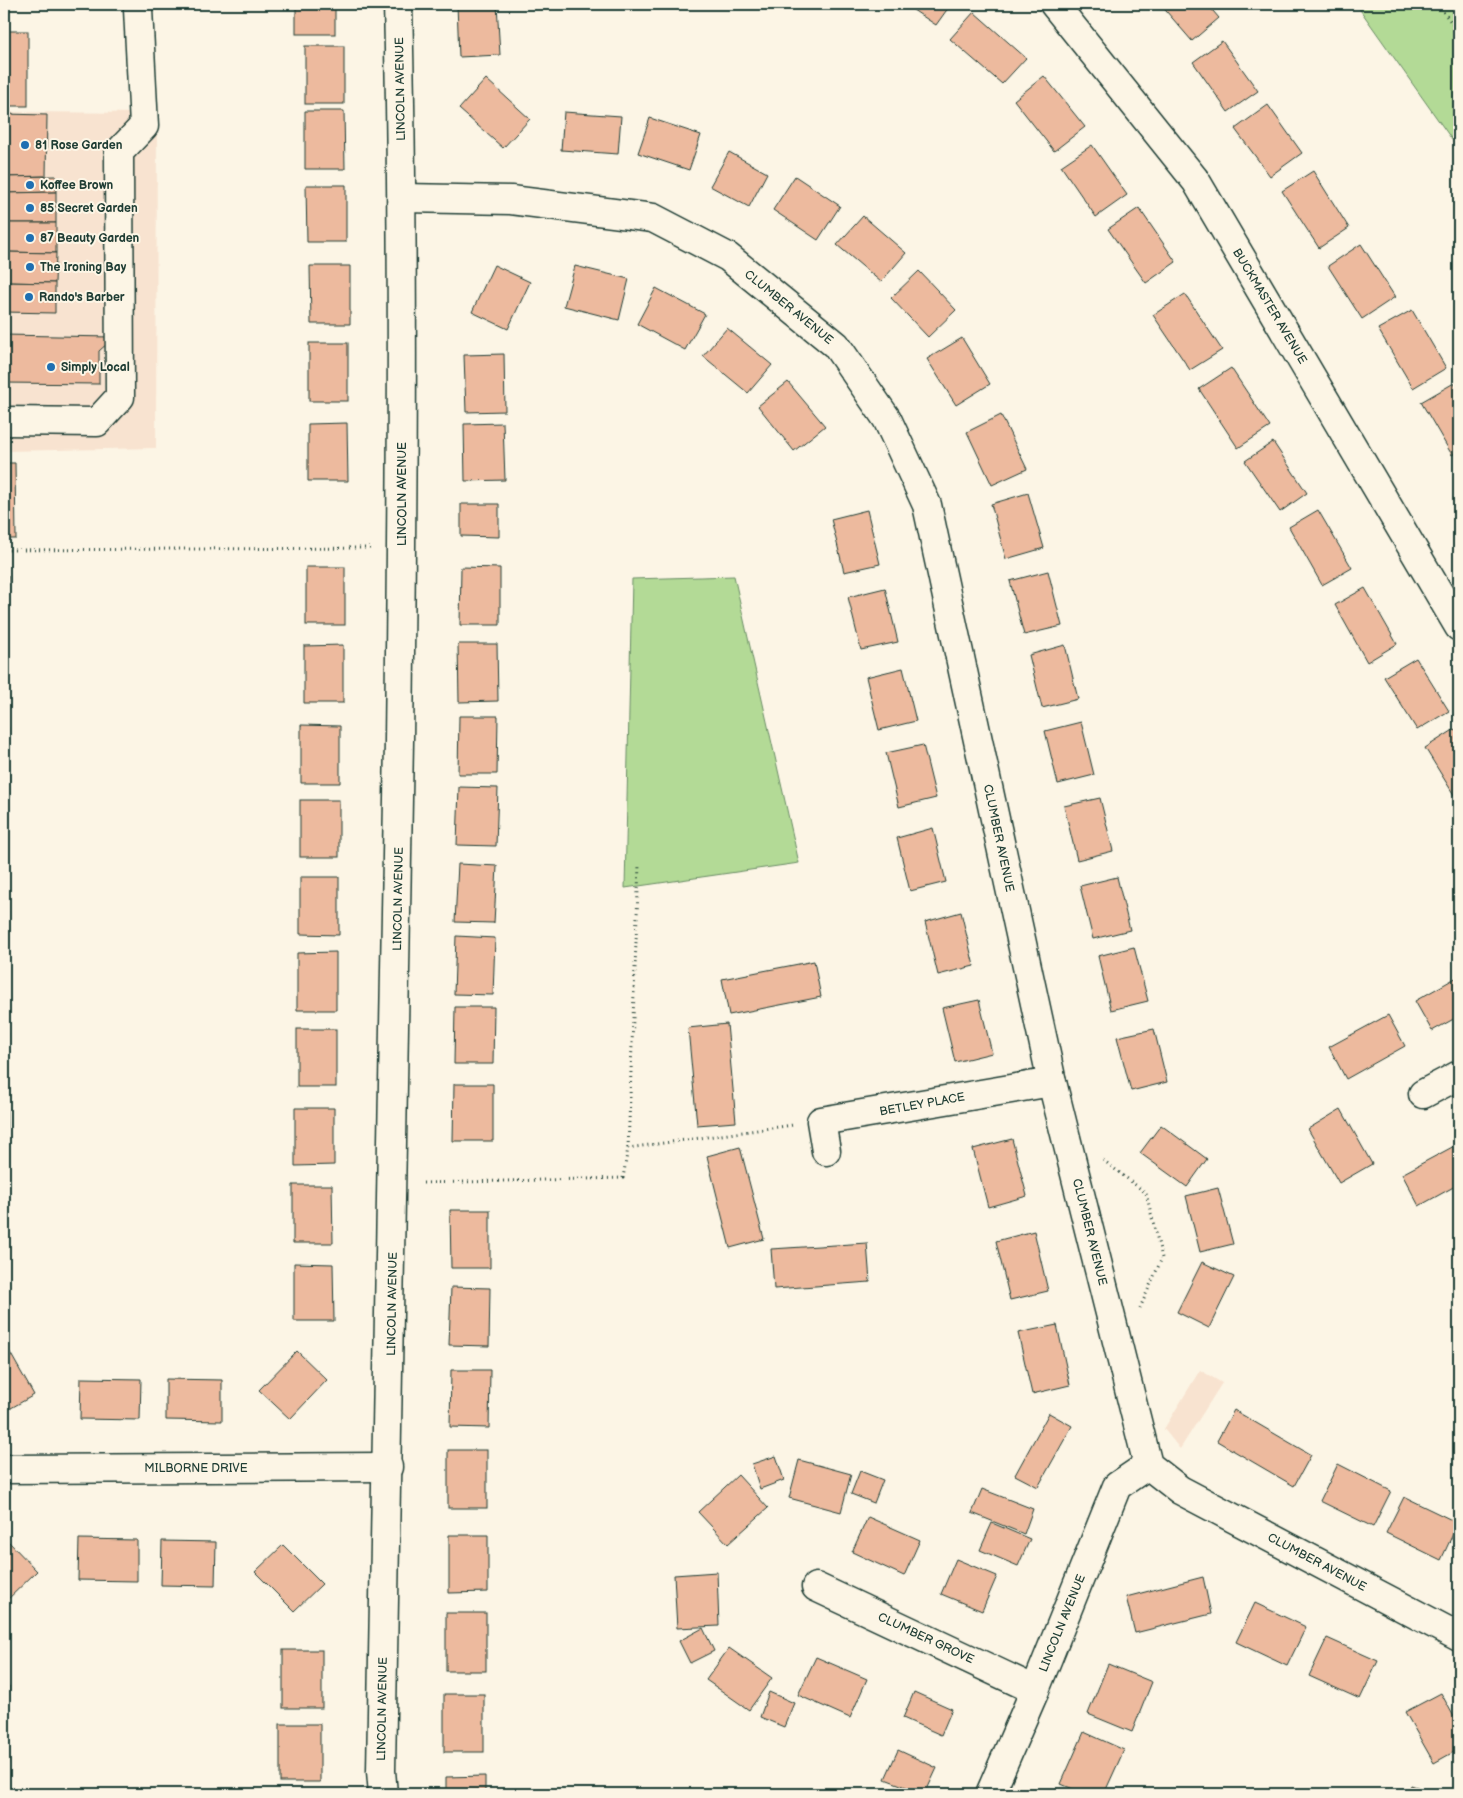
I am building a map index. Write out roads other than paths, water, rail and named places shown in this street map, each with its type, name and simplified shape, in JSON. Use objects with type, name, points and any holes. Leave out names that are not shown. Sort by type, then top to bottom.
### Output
[{"type":"street","name":"LINCOLN AVENUE","points":[[383,1794],[381,1761],[395,1184],[401,548],[403,198],[398,4]]},
{"type":"street","name":"BUCKMASTER AVENUE","points":[[1054,4],[1196,181],[1459,627]]},
{"type":"street","points":[[4,421],[97,422],[120,397],[119,152],[144,126],[138,9]]},
{"type":"street","name":"CLUMBER AVENUE","points":[[403,198],[511,200],[654,218],[728,257],[836,345],[887,419],[926,505],[1052,1082],[1148,1464],[1180,1490],[1459,1637]]},
{"type":"street","points":[[1423,1094],[1459,1075]]},
{"type":"street","name":"BETLEY PLACE","points":[[826,1151],[821,1121],[1052,1082]]},
{"type":"street","name":"LINCOLN AVENUE","points":[[990,1794],[1035,1690],[1117,1486],[1148,1464]]},
{"type":"street","name":"MILBORNE DRIVE","points":[[4,1469],[388,1467]]},
{"type":"street","name":"CLUMBER GROVE","points":[[816,1587],[1035,1690]]},
{"type":"place","name":"81 Rose Garden","points":[[25,145]]},
{"type":"place","name":"Koffee Brown","points":[[30,185]]},
{"type":"place","name":"85 Secret Garden","points":[[30,208]]},
{"type":"place","name":"87 Beauty Garden","points":[[30,238]]},
{"type":"place","name":"The Ironing Bay","points":[[30,267]]},
{"type":"place","name":"Rando's Barber","points":[[29,297]]},
{"type":"place","name":"Simply Local","points":[[51,367]]}]
